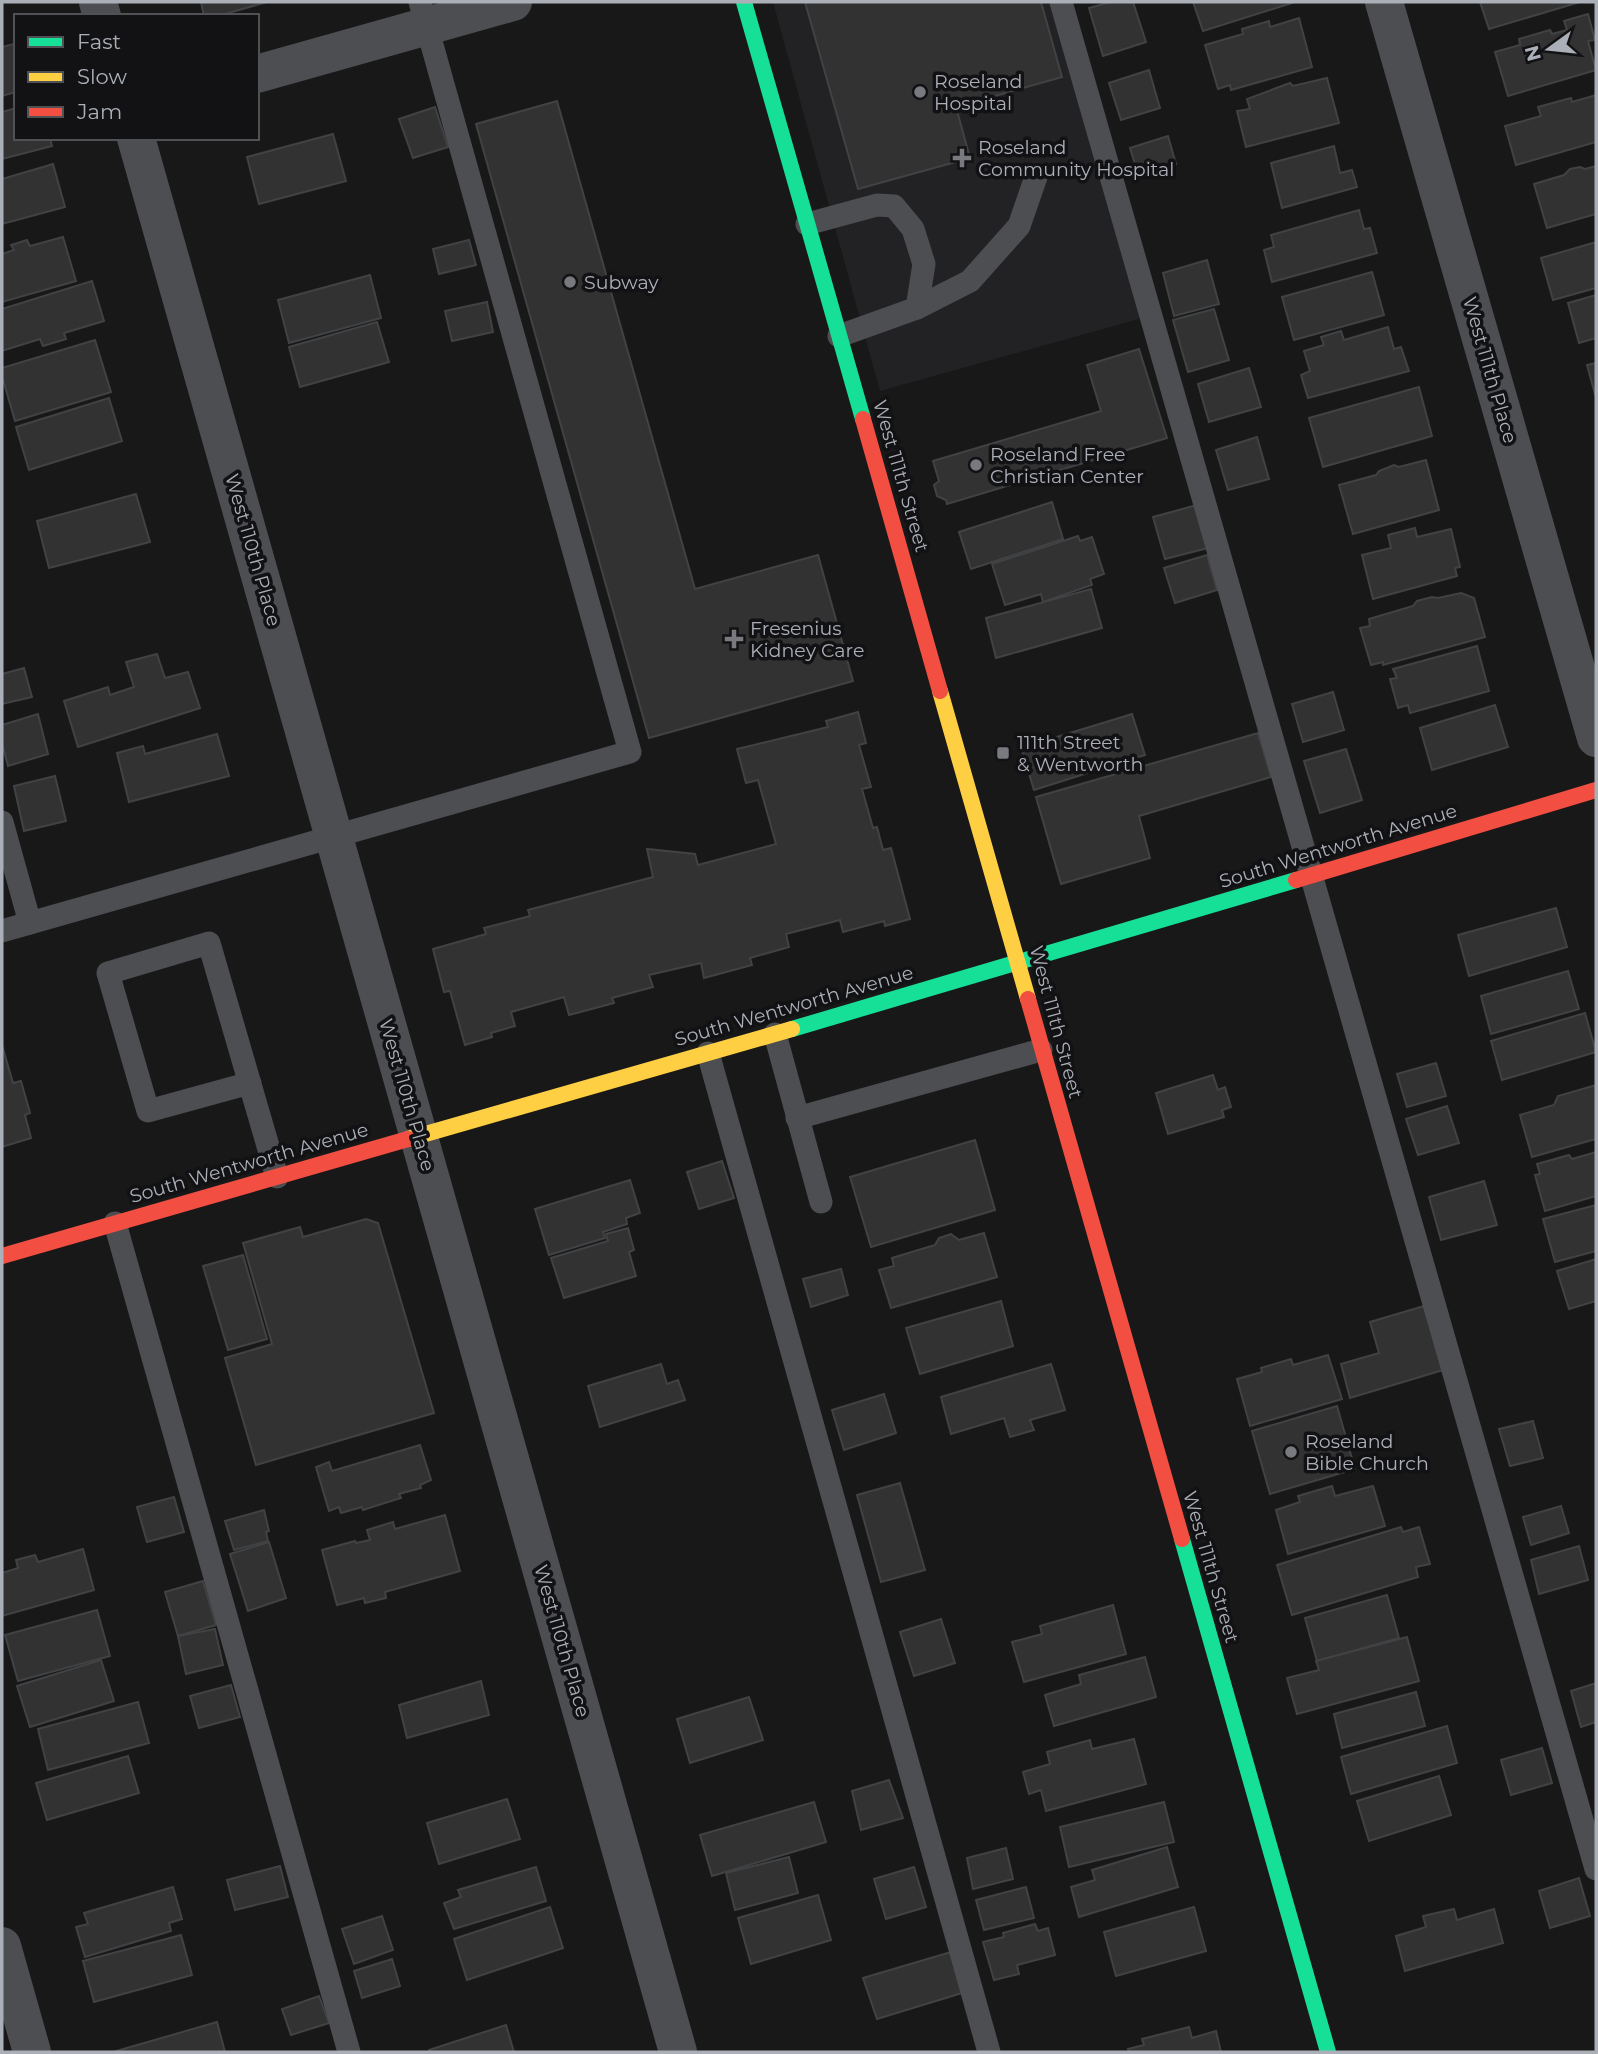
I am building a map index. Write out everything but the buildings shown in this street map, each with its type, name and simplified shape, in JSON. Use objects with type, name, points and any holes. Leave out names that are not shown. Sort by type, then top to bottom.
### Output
[{"type":"main road","name":"West 111th Street","points":[[744,2],[1328,2052]]},
{"type":"main road","name":"South Wentworth Avenue","points":[[2,1256],[1018,964],[1596,790]]},
{"type":"street","points":[[259,73],[423,14],[513,2]]},
{"type":"street","name":"West 111th Place","points":[[1384,2],[1596,738]]},
{"type":"street","name":"West 110th Place","points":[[137,140],[678,2052]]},
{"type":"street","points":[[2,1945],[32,2052]]},
{"type":"lane","points":[[1061,2],[1596,1869]]},
{"type":"lane","points":[[2,931],[630,752],[423,14]]},
{"type":"lane","points":[[839,337],[917,308],[970,281],[1018,226],[1037,174]]},
{"type":"lane","points":[[807,224],[877,205],[894,205],[913,229],[924,264],[917,308]]},
{"type":"lane","points":[[2,822],[30,923]]},
{"type":"lane","points":[[250,1083],[148,1111],[108,973],[209,943],[250,1083],[277,1177]]},
{"type":"lane","points":[[775,1034],[821,1202]]},
{"type":"lane","points":[[797,1118],[1041,1050]]},
{"type":"lane","points":[[708,1053],[989,2052]]},
{"type":"lane","points":[[115,1223],[349,2052]]},
{"type":"shaded area","name":"Roseland Community Hospital","points":[[773,2],[1065,2],[1153,315],[880,391]]},
{"type":"traffic: fast","points":[[744,2],[863,419]]},
{"type":"traffic: fast","points":[[792,1029],[1296,880]]},
{"type":"traffic: fast","points":[[1182,1539],[1328,2052]]},
{"type":"traffic: slow","points":[[940,691],[1028,999]]},
{"type":"traffic: slow","points":[[408,1139],[792,1029]]},
{"type":"traffic: jam","points":[[863,419],[940,691]]},
{"type":"traffic: jam","points":[[1296,880],[1596,790]]},
{"type":"traffic: jam","points":[[1028,999],[1182,1539]]},
{"type":"traffic: jam","points":[[2,1256],[408,1139]]},
{"type":"place","name":"Roseland Hospital","points":[[920,92]]},
{"type":"place","name":"Roseland Community Hospital","points":[[962,158]]},
{"type":"place","name":"Subway","points":[[570,282]]},
{"type":"place","name":"Roseland Free Christian Center","points":[[976,465]]},
{"type":"place","name":"Fresenius Kidney Care","points":[[734,639]]},
{"type":"place","name":"111th Street & Wentworth","points":[[1003,753]]},
{"type":"place","name":"Roseland Bible Church","points":[[1291,1452]]}]
